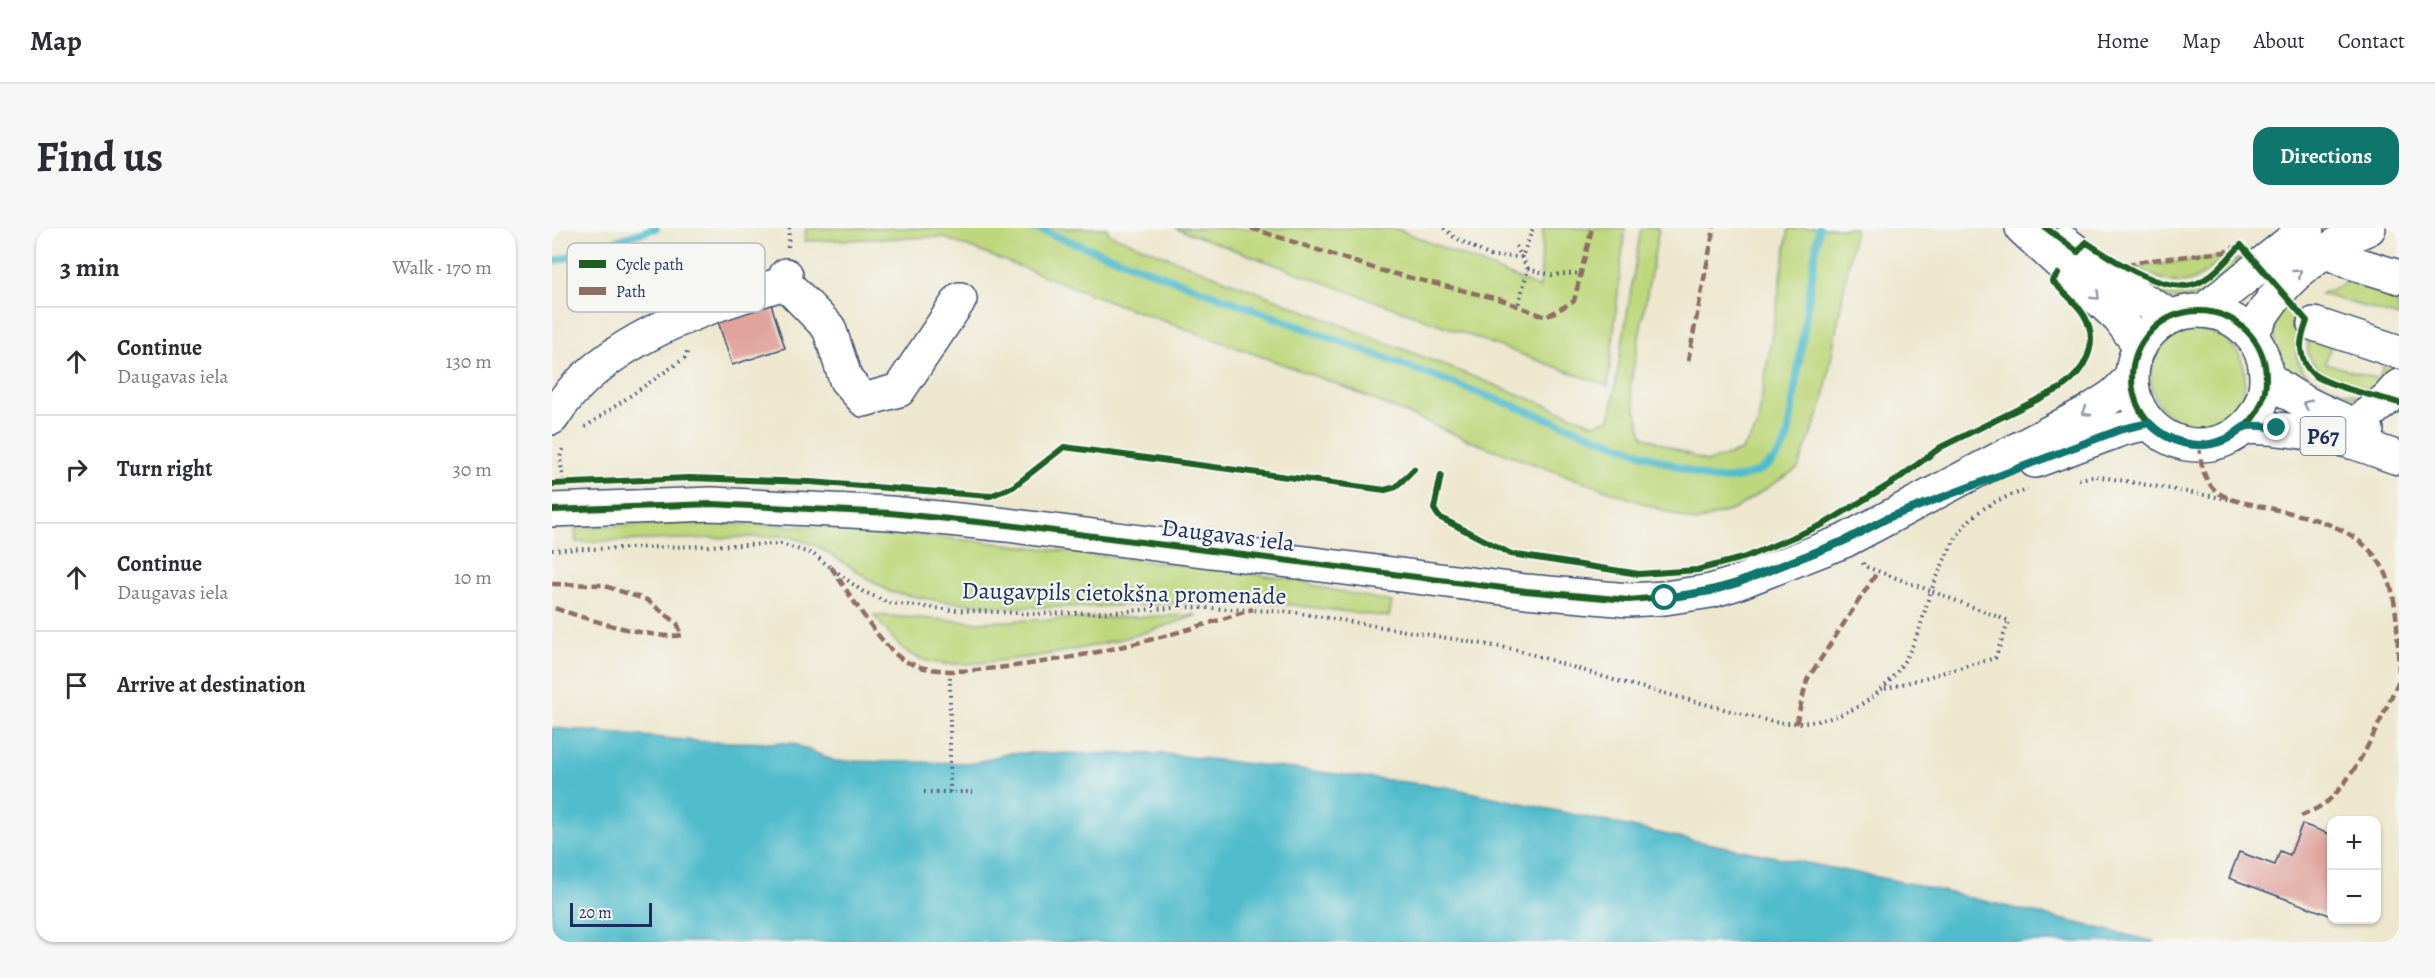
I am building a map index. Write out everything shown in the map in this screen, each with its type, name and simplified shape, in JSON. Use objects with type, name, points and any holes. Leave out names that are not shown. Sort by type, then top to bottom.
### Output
[{"type":"main road","points":[[2022,228],[2119,318],[2136,362]]},
{"type":"main road","points":[[2046,228],[2132,293],[2187,314]]},
{"type":"main road","points":[[2136,362],[2156,327],[2187,314],[2316,240],[2369,228]]},
{"type":"main road","points":[[2316,240],[2347,261],[2399,277]]},
{"type":"main road","points":[[2251,336],[2260,315],[2316,240]]},
{"type":"main road","points":[[765,286],[786,279],[829,328],[846,380],[864,400],[899,390],[960,299]]},
{"type":"main road","points":[[559,431],[577,386],[600,365],[629,346],[696,312]]},
{"type":"main road","name":"P67","points":[[2136,362],[2136,401],[2149,423],[2169,438],[2199,445],[2224,440],[2245,427],[2260,407],[2264,395],[2266,376],[2261,352],[2251,336],[2227,317],[2187,314]]},
{"type":"main road","points":[[2307,333],[2399,352]]},
{"type":"main road","name":"Daugavas iela","points":[[558,492],[712,504],[890,513],[1007,525],[1526,591],[1628,600],[1688,596],[1737,583],[1844,541],[2088,412],[2114,394],[2136,362]]},
{"type":"main road","name":"P67","points":[[2266,376],[2302,402],[2399,445]]},
{"type":"main road","points":[[2354,424],[2387,399],[2399,386]]},
{"type":"main road","name":"Daugavas iela","points":[[1885,519],[2074,446],[2122,429],[2149,423]]},
{"type":"main road","name":"P67","points":[[2245,427],[2277,428],[2314,434],[2399,458]]},
{"type":"path","points":[[1444,228],[1454,237],[1490,256],[1522,256]]},
{"type":"path","points":[[1522,256],[1533,228]]},
{"type":"path","points":[[1516,246],[1528,268],[1518,306]]},
{"type":"path","points":[[1528,268],[1552,275],[1581,273]]},
{"type":"path","points":[[2307,333],[2303,360],[2313,374]]},
{"type":"path","points":[[582,429],[685,358],[688,348]]},
{"type":"path","points":[[559,431],[558,492],[576,483]]},
{"type":"path","points":[[2074,480],[2096,476],[2234,500]]},
{"type":"path","points":[[1881,690],[1908,654],[1916,639],[1931,591],[1957,533],[1975,513],[2007,496],[2029,490]]},
{"type":"path","points":[[1861,557],[1864,566],[2009,621],[1995,658],[1881,690]]},
{"type":"path","points":[[950,671],[950,792]]},
{"type":"path","points":[[924,792],[973,792]]},
{"type":"green space","points":[[806,228],[1107,228],[1109,234],[1594,424],[1610,419],[1641,228],[1659,228],[1630,387],[1643,436],[1707,462],[1741,451],[1757,428],[1789,228],[1855,228],[1823,403],[1798,468],[1735,509],[1695,522],[1473,442],[1337,384],[942,237],[805,241]]},
{"type":"green space","points":[[1175,228],[1395,228],[1540,288],[1543,228],[1625,228],[1608,386]]},
{"type":"green space","points":[[2224,256],[2202,275],[2184,282],[2175,283],[2164,280],[2138,267]]},
{"type":"green space","points":[[2238,259],[2246,260],[2206,291],[2184,299],[2172,299],[2160,295],[2137,278],[2166,289],[2195,290],[2213,280],[2228,265]]},
{"type":"green space","points":[[2354,279],[2387,288],[2392,292],[2396,298],[2399,317],[2321,294]]},
{"type":"green space","points":[[2285,305],[2301,325],[2296,343],[2297,357],[2302,368],[2322,384],[2364,397],[2333,403],[2287,377],[2276,356],[2274,337],[2275,312]]},
{"type":"green space","points":[[2198,331],[2216,334],[2231,345],[2242,360],[2245,378],[2242,396],[2231,411],[2216,422],[2198,425],[2180,422],[2165,411],[2154,396],[2151,378],[2154,360],[2165,345],[2180,334]]},
{"type":"green space","points":[[2309,335],[2328,342],[2330,348],[2325,363],[2379,379],[2385,360],[2395,367],[2390,376],[2375,391],[2338,380],[2318,369],[2311,360],[2308,349]]},
{"type":"green space","points":[[687,523],[841,529],[994,543],[1300,580],[1318,587],[1392,602],[1389,617],[1251,600],[1086,607],[1006,607],[940,601],[890,592],[817,546],[788,536],[576,542],[575,527]]},
{"type":"green space","points":[[874,615],[975,622],[1197,615],[1127,638],[1079,649],[1030,657],[949,664],[916,657],[893,638]]},
{"type":"water","points":[[552,728],[707,742],[792,743],[835,761],[974,763],[1009,753],[1166,754],[1447,787],[1696,841],[1917,885],[2156,942],[552,942]]},
{"type":"building","points":[[770,301],[785,348],[732,365],[717,318],[736,312],[765,312],[765,303]]},
{"type":"building","points":[[2302,824],[2327,833],[2327,914],[2229,878],[2239,852],[2275,865],[2280,851],[2290,855]]},
{"type":"waterway","points":[[610,243],[656,228]]},
{"type":"waterway","points":[[1034,228],[1708,478],[1721,479],[1745,476],[1767,466],[1776,458],[1788,436],[1819,228]]},
{"type":"waterway","points":[[552,262],[567,257]]},
{"type":"marked path","points":[[1251,228],[1379,270],[1502,300],[1546,317],[1574,301],[1592,228]]},
{"type":"marked path","points":[[1688,361],[1714,228]]},
{"type":"marked path","points":[[2126,266],[2143,261],[2225,252],[2235,247]]},
{"type":"marked path","points":[[2199,445],[2205,476],[2220,494],[2331,525],[2364,545],[2377,558],[2387,576],[2394,599],[2399,672]]},
{"type":"marked path","points":[[831,567],[877,634],[898,656],[919,666],[944,671],[1006,667],[1069,658],[1162,637],[1253,609]]},
{"type":"marked path","points":[[1796,724],[1807,680],[1878,571]]},
{"type":"marked path","points":[[552,584],[602,585],[647,600],[677,623],[682,635],[655,635],[598,622],[552,607]]},
{"type":"marked path","points":[[2301,816],[2319,807],[2340,789],[2369,744],[2399,680]]},
{"type":"cycle path","points":[[2046,228],[2078,252],[2086,242],[2142,275],[2173,285],[2187,286],[2206,279],[2241,245],[2307,321],[2301,349],[2305,363],[2311,372],[2331,383],[2399,403]]},
{"type":"cycle path","points":[[1441,475],[1434,509],[1439,517],[1511,554],[1639,574],[1697,570],[1746,557],[1824,524],[1895,481],[1941,447],[2061,388],[2077,374],[2088,356],[2091,336],[2081,310],[2052,281],[2058,274]]},
{"type":"cycle path","points":[[2199,311],[2225,316],[2246,331],[2261,352],[2266,378],[2261,404],[2246,425],[2225,440],[2199,445],[2173,440],[2152,425],[2137,404],[2132,378],[2137,352],[2152,331],[2173,316],[2199,311]]},
{"type":"cycle path","points":[[552,484],[689,478],[810,482],[990,496],[1013,487],[1064,447],[1385,490],[1396,487],[1414,469]]},
{"type":"cycle path","points":[[552,510],[712,504],[890,513],[1007,525],[1526,591],[1628,600],[1688,595],[1737,583],[1844,541],[1885,520]]},
{"type":"route","points":[[1665,598],[1688,596],[1737,583],[1844,541],[1885,519],[2122,429],[2149,423],[2169,438],[2199,445],[2224,440],[2245,427],[2277,428]]}]
